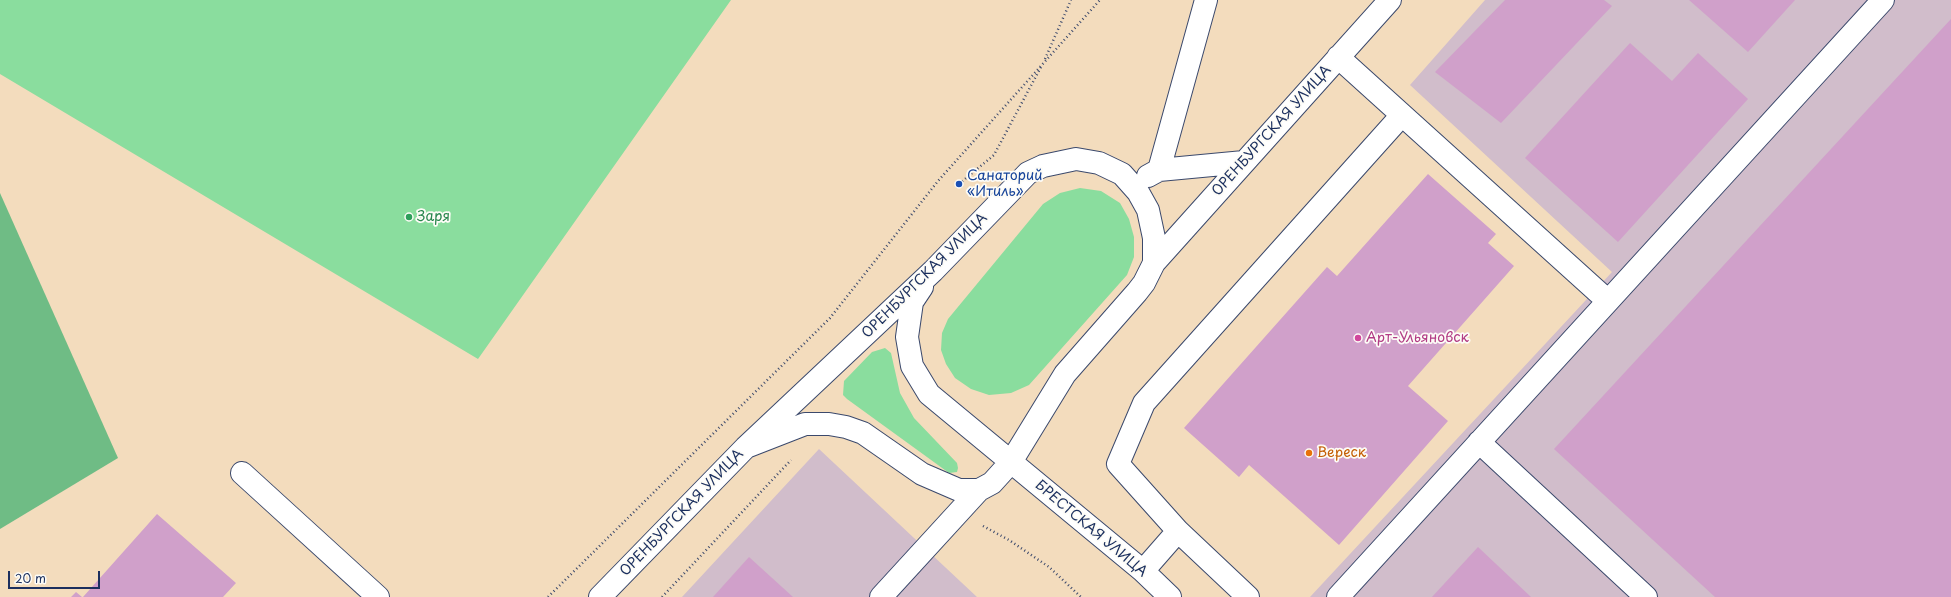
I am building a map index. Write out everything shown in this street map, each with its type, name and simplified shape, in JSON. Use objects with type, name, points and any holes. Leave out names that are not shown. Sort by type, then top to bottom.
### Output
[{"type":"street","points":[[1159,170],[1206,0]]},
{"type":"street","name":"ОРЕНБУРГСКАЯ УЛИЦА","points":[[746,447],[805,424],[829,424],[863,433],[922,474],[946,486],[959,490],[978,490],[992,483],[1011,462],[1065,374],[1137,292],[1144,283],[1154,263],[1390,0]]},
{"type":"street","points":[[1338,597],[1883,0]]},
{"type":"street","points":[[1338,57],[1608,301]]},
{"type":"street","points":[[1248,597],[1178,531],[1118,464],[1144,402],[1402,115]]},
{"type":"street","name":"ОРЕНБУРГСКАЯ УЛИЦА","points":[[600,597],[746,447],[933,271],[1028,173],[1043,166],[1076,159],[1092,161],[1114,169],[1133,185],[1144,200],[1151,220],[1154,245],[1154,263]]},
{"type":"street","points":[[1133,185],[1159,170],[1244,162]]},
{"type":"street","name":"БРЕСТСКАЯ УЛИЦА","points":[[933,271],[912,302],[907,337],[912,366],[929,394],[1143,571],[1170,597]]},
{"type":"street","points":[[1479,442],[1646,597]]},
{"type":"street","points":[[242,473],[378,597]]},
{"type":"street","points":[[881,597],[978,490]]},
{"type":"street","points":[[1143,571],[1178,531]]},
{"type":"path","points":[[959,184],[994,155],[1044,61],[1071,0]]},
{"type":"path","points":[[548,597],[830,318],[938,181],[1100,0]]},
{"type":"path","points":[[662,597],[795,456]]},
{"type":"shaded area","points":[[1485,0],[1951,0],[1951,597],[1310,597],[1612,272],[1410,85]]},
{"type":"shaded area","points":[[819,449],[977,597],[682,597]]},
{"type":"green space","name":"Заря","points":[[0,0],[731,0],[478,359],[0,74]]},
{"type":"green space","points":[[1080,188],[1101,191],[1120,203],[1129,219],[1134,237],[1134,257],[1127,275],[1029,385],[1011,393],[989,395],[971,389],[955,378],[946,364],[941,350],[942,333],[948,319],[1043,204],[1060,193]]},
{"type":"green space","points":[[0,193],[118,458],[0,529]]},
{"type":"green space","points":[[885,348],[891,353],[900,393],[914,418],[957,463],[957,472],[949,473],[843,395],[844,381],[872,352]]},
{"type":"building","points":[[1505,0],[1604,0],[1612,6],[1501,123],[1435,72]]},
{"type":"building","points":[[1689,0],[1795,0],[1748,52]]},
{"type":"building","points":[[1951,19],[1951,597],[1715,597],[1554,449]]},
{"type":"building","points":[[1630,43],[1672,81],[1698,53],[1748,99],[1618,242],[1525,158]]},
{"type":"building","name":"Арт-Ульяновск","points":[[1428,174],[1496,234],[1488,243],[1514,266],[1408,386],[1448,421],[1339,545],[1249,465],[1239,477],[1184,428],[1327,267],[1337,276]]},
{"type":"building","points":[[157,514],[236,583],[223,597],[83,597]]},
{"type":"building","points":[[1478,547],[1531,597],[1432,597]]},
{"type":"building","points":[[749,557],[793,597],[713,597]]},
{"type":"building","points":[[76,592],[82,597],[71,597]]},
{"type":"place","name":"Санаторий «Итиль»","points":[[959,184]]},
{"type":"place","name":"Заря","points":[[409,217]]},
{"type":"place","name":"Арт-Ульяновск","points":[[1358,338]]},
{"type":"place","name":"Вереск","points":[[1309,453]]}]
